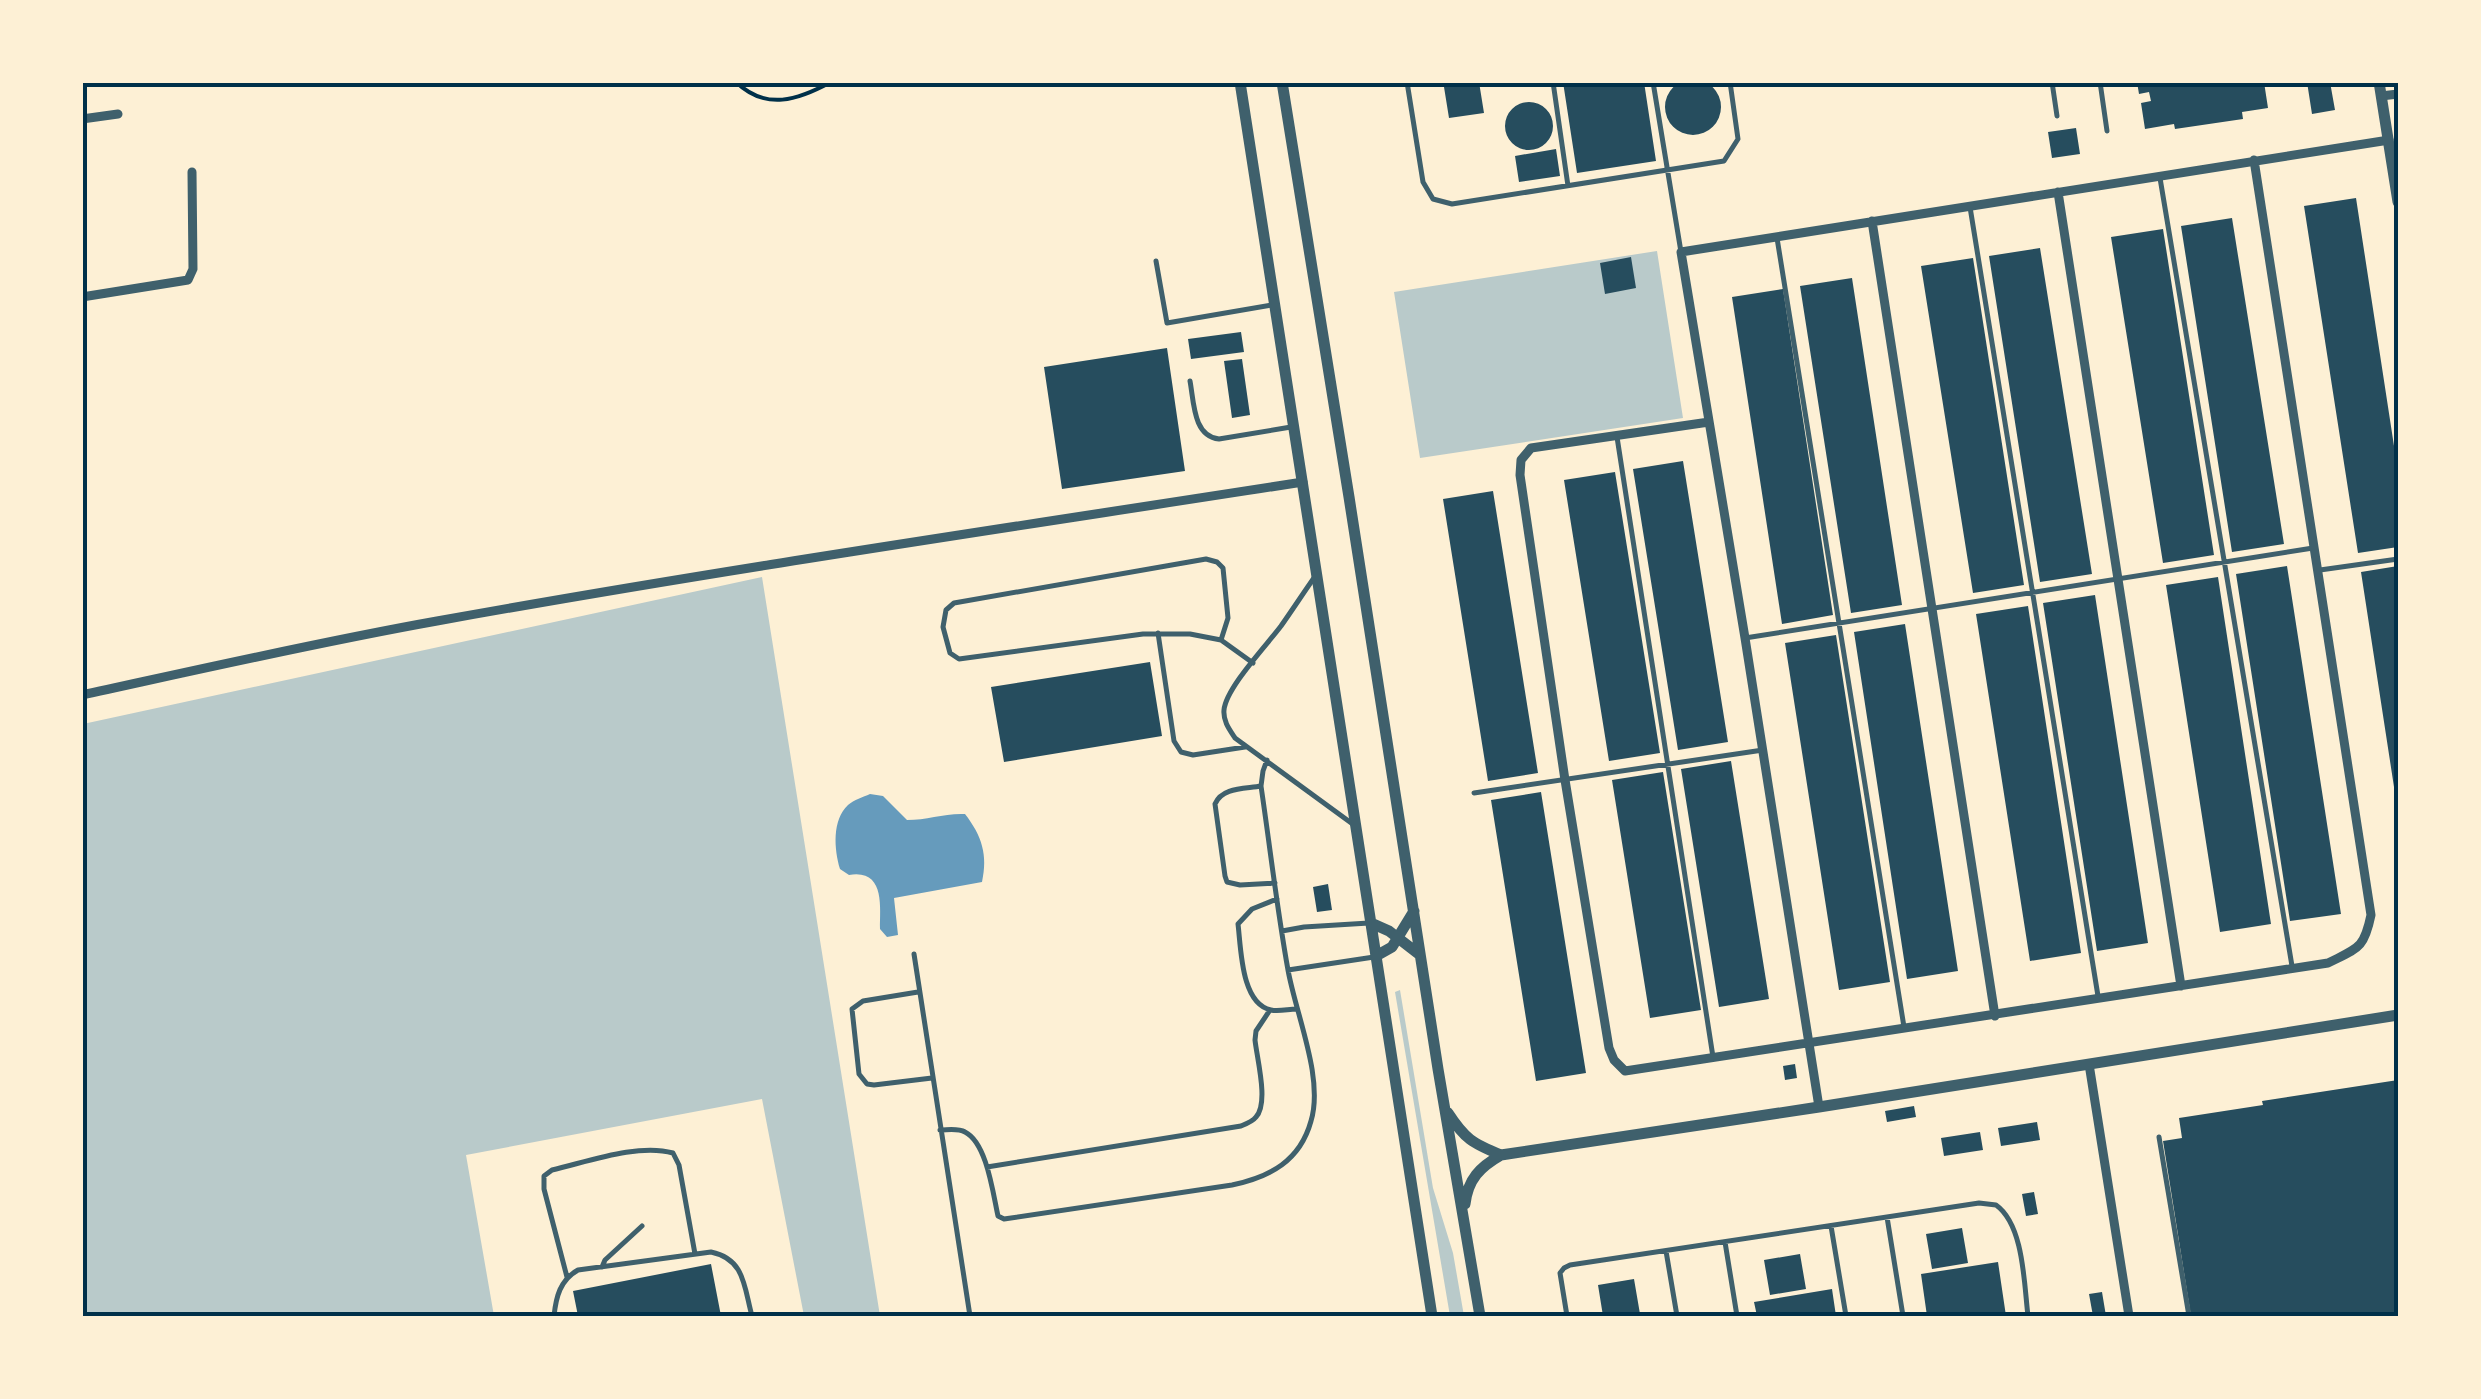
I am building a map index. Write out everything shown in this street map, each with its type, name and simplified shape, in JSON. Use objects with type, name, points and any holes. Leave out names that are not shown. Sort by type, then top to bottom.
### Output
[{"type":"street","points":[[1240,82],[1432,1316]]},
{"type":"street","points":[[1282,82],[1480,1316]]},
{"type":"street","points":[[2379,82],[2398,202]]},
{"type":"street","points":[[2381,96],[2398,94]]},
{"type":"street","points":[[82,119],[118,114]]},
{"type":"street","points":[[1819,1107],[1680,252],[2388,140]]},
{"type":"street","points":[[1709,422],[1531,448],[1521,460],[1520,475],[1565,780],[1609,1048],[1625,1071],[2292,970],[2328,963],[2352,952],[2366,939],[2371,915],[2254,160]]},
{"type":"street","points":[[82,297],[182,282],[192,275],[192,172]]},
{"type":"street","points":[[2058,192],[2181,986]]},
{"type":"street","points":[[1872,222],[1995,1016]]},
{"type":"street","points":[[82,695],[440,620],[1303,482]]},
{"type":"street","points":[[1376,956],[1392,947],[1414,911]]},
{"type":"street","points":[[1372,923],[1382,926],[1420,955]]},
{"type":"street","points":[[1463,1218],[1466,1189],[1480,1167],[1500,1155],[2398,1015]]},
{"type":"street","points":[[2089,1064],[2129,1316]]},
{"type":"street","points":[[1446,1109],[1461,1134],[1500,1155]]},
{"type":"lane","points":[[1407,82],[1423,182],[1433,199],[1452,204],[1724,161],[1738,139],[1730,82]]},
{"type":"lane","points":[[1553,82],[1568,186]]},
{"type":"lane","points":[[1653,82],[1680,252]]},
{"type":"lane","points":[[2052,82],[2057,116]]},
{"type":"lane","points":[[2100,82],[2107,131]]},
{"type":"lane","points":[[2160,175],[2292,970]]},
{"type":"lane","points":[[1970,206],[2099,999]]},
{"type":"lane","points":[[1777,237],[1904,1030]]},
{"type":"lane","points":[[1156,261],[1167,323],[1275,304]]},
{"type":"lane","points":[[1190,381],[1196,416],[1210,438],[1294,427]]},
{"type":"lane","points":[[1617,436],[1713,1057]]},
{"type":"lane","points":[[1745,638],[2313,548]]},
{"type":"lane","points":[[1221,640],[1228,618],[1223,568],[1206,559],[954,603],[946,610],[943,627],[950,653],[959,659],[1158,633],[1221,640],[1253,663]]},
{"type":"lane","points":[[2317,570],[2398,559]]},
{"type":"lane","points":[[1317,573],[1226,698],[1223,713],[1235,738],[1356,827]]},
{"type":"lane","points":[[1158,633],[1174,742],[1181,752],[1193,755],[1247,746]]},
{"type":"lane","points":[[1474,793],[1763,750]]},
{"type":"lane","points":[[940,1130],[966,1132],[974,1140],[987,1166],[998,1216],[1004,1219],[1232,1185],[1274,1172],[1294,1156],[1310,1126],[1316,1101],[1282,931],[1262,786],[1267,760]]},
{"type":"lane","points":[[1262,786],[1224,793],[1215,804],[1227,882],[1275,882]]},
{"type":"lane","points":[[1278,899],[1252,909],[1238,924],[1247,988],[1258,1003],[1270,1010],[1296,1009]]},
{"type":"lane","points":[[1282,931],[1372,923]]},
{"type":"lane","points":[[914,954],[970,1316]]},
{"type":"lane","points":[[1288,970],[1376,956]]},
{"type":"lane","points":[[918,992],[862,1001],[852,1009],[859,1074],[867,1084],[874,1085],[932,1078]]},
{"type":"lane","points":[[987,1166],[1241,1126],[1254,1120],[1263,1100],[1256,1031],[1270,1010]]},
{"type":"lane","points":[[2159,1137],[2189,1316]]},
{"type":"lane","points":[[567,1276],[544,1176],[552,1170],[618,1155],[673,1153],[682,1178],[694,1254]]},
{"type":"lane","points":[[1567,1316],[1560,1276],[1564,1268],[1979,1203],[1996,1204],[2011,1220],[2028,1316]]},
{"type":"lane","points":[[1888,1217],[1903,1316]]},
{"type":"lane","points":[[1831,1225],[1846,1316]]},
{"type":"lane","points":[[602,1267],[604,1260],[642,1226]]},
{"type":"lane","points":[[1725,1242],[1737,1316]]},
{"type":"lane","points":[[1666,1251],[1676,1316]]},
{"type":"lane","points":[[554,1316],[558,1292],[567,1276],[578,1270],[710,1252],[730,1258],[740,1270],[752,1316]]},
{"type":"path","points":[[736,82],[749,95],[772,101],[793,99],[831,82]]},
{"type":"shaded area","points":[[1657,251],[1683,418],[1420,458],[1394,292]]},
{"type":"shaded area","points":[[762,577],[880,1316],[804,1316],[762,1099],[466,1155],[494,1316],[83,1316],[83,724]]},
{"type":"shaded area","points":[[1400,990],[1433,1188],[1453,1253],[1464,1316],[1450,1316],[1395,992]]},
{"type":"water","points":[[870,794],[883,796],[907,820],[965,814],[976,830],[984,854],[982,882],[894,898],[898,935],[887,937],[880,929],[880,900],[875,883],[840,869],[836,853],[837,827],[843,811],[850,803]]},
{"type":"building","points":[[1693,79],[1712,88],[1721,107],[1712,126],[1693,135],[1674,126],[1665,107],[1674,88]]},
{"type":"building","points":[[1479,82],[1484,113],[1449,118],[1444,87]]},
{"type":"building","points":[[1563,82],[1644,82],[1656,161],[1577,173]]},
{"type":"building","points":[[2137,82],[2264,82],[2268,108],[2242,112],[2243,119],[2175,129],[2174,124],[2145,129],[2141,103],[2151,101],[2149,92],[2139,94]]},
{"type":"building","points":[[2307,82],[2330,82],[2335,110],[2312,114]]},
{"type":"building","points":[[1529,102],[1546,109],[1553,126],[1546,143],[1529,150],[1512,143],[1505,126],[1512,109]]},
{"type":"building","points":[[2076,128],[2080,154],[2052,158],[2048,132]]},
{"type":"building","points":[[1556,149],[1560,176],[1519,182],[1515,156]]},
{"type":"building","points":[[2356,198],[2398,472],[2398,547],[2358,553],[2304,206]]},
{"type":"building","points":[[2232,218],[2284,544],[2232,552],[2181,226]]},
{"type":"building","points":[[2163,229],[2214,555],[2163,563],[2111,237]]},
{"type":"building","points":[[2040,248],[2092,574],[2040,582],[1989,256]]},
{"type":"building","points":[[1631,257],[1636,288],[1605,294],[1600,263]]},
{"type":"building","points":[[1973,258],[2024,585],[1973,593],[1921,266]]},
{"type":"building","points":[[1852,278],[1902,605],[1851,613],[1800,286]]},
{"type":"building","points":[[1783,289],[1833,615],[1782,624],[1732,297]]},
{"type":"building","points":[[1241,332],[1244,352],[1191,359],[1188,339]]},
{"type":"building","points":[[1167,348],[1185,471],[1062,489],[1044,367]]},
{"type":"building","points":[[1242,359],[1250,415],[1232,418],[1224,361]]},
{"type":"building","points":[[1683,461],[1728,742],[1678,750],[1633,469]]},
{"type":"building","points":[[1615,472],[1660,753],[1609,761],[1564,480]]},
{"type":"building","points":[[1493,491],[1538,773],[1488,781],[1443,499]]},
{"type":"building","points":[[2287,566],[2341,914],[2290,921],[2236,574]]},
{"type":"building","points":[[2398,566],[2398,800],[2396,800],[2361,572]]},
{"type":"building","points":[[2218,577],[2271,924],[2220,932],[2166,585]]},
{"type":"building","points":[[2095,595],[2148,943],[2097,951],[2043,603]]},
{"type":"building","points":[[2028,606],[2081,953],[2030,961],[1976,614]]},
{"type":"building","points":[[1905,624],[1958,971],[1907,979],[1854,632]]},
{"type":"building","points":[[1836,635],[1890,982],[1839,990],[1785,643]]},
{"type":"building","points":[[1150,662],[1162,736],[1004,762],[991,687]]},
{"type":"building","points":[[1731,761],[1769,999],[1719,1007],[1681,769]]},
{"type":"building","points":[[1663,772],[1701,1010],[1650,1018],[1612,780]]},
{"type":"building","points":[[1541,792],[1586,1073],[1536,1081],[1491,800]]},
{"type":"building","points":[[1328,884],[1332,910],[1317,912],[1313,887]]},
{"type":"building","points":[[1795,1064],[1797,1078],[1785,1080],[1783,1066]]},
{"type":"building","points":[[2398,1080],[2398,1316],[2191,1316],[2163,1141],[2182,1138],[2179,1118]]},
{"type":"building","points":[[1914,1106],[1916,1117],[1887,1122],[1885,1111]]},
{"type":"building","points":[[2037,1122],[2040,1140],[2001,1146],[1998,1128]]},
{"type":"building","points":[[1980,1132],[1983,1150],[1944,1156],[1941,1138]]},
{"type":"building","points":[[2034,1192],[2038,1214],[2026,1216],[2022,1194]]},
{"type":"building","points":[[1962,1228],[1968,1263],[1932,1269],[1926,1234]]},
{"type":"building","points":[[1800,1254],[1806,1289],[1770,1295],[1764,1260]]},
{"type":"building","points":[[1998,1262],[2006,1316],[1927,1316],[1921,1274]]},
{"type":"building","points":[[711,1264],[721,1316],[578,1316],[573,1291]]},
{"type":"building","points":[[1634,1279],[1640,1314],[1603,1316],[1598,1285]]},
{"type":"building","points":[[1832,1289],[1836,1316],[1757,1316],[1754,1302]]},
{"type":"building","points":[[2102,1292],[2106,1316],[2093,1316],[2089,1294]]}]
